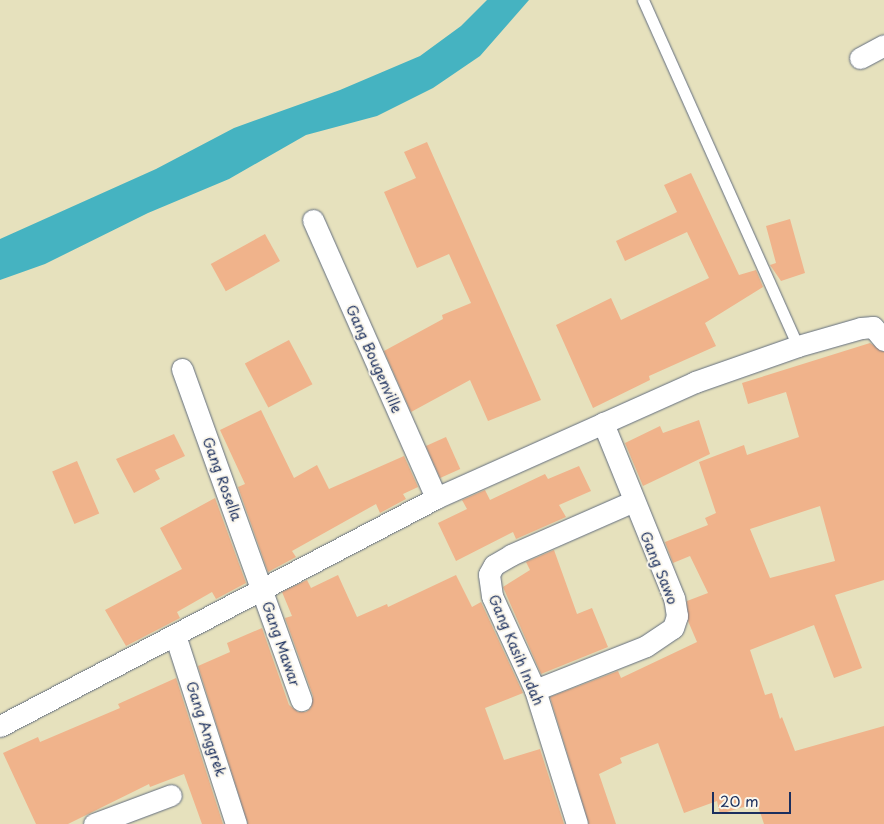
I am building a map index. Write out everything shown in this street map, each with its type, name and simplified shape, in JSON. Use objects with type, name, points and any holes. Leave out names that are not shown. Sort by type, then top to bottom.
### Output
[{"type":"street","points":[[860,58],[884,45]]},
{"type":"street","name":"Gang Bougenville","points":[[313,220],[436,498]]},
{"type":"street","points":[[0,726],[436,498],[695,382],[798,346],[872,327],[884,340]]},
{"type":"street","name":"Gang Rosella","points":[[182,369],[262,588]]},
{"type":"street","name":"Gang Sawo","points":[[534,690],[646,646],[673,628],[677,616],[674,598],[632,502],[603,423]]},
{"type":"street","name":"Gang Kasih Indah","points":[[577,824],[534,690],[492,596],[489,574],[494,565],[511,554],[632,502]]},
{"type":"street","name":"Gang Mawar","points":[[262,588],[301,700]]},
{"type":"street","name":"Gang Anggrek","points":[[175,635],[236,824]]},
{"type":"street","points":[[94,824],[171,795]]},
{"type":"lane","points":[[643,0],[798,346]]},
{"type":"water","points":[[487,0],[529,0],[480,56],[433,88],[377,116],[306,135],[229,179],[148,213],[45,264],[0,280],[0,239],[156,169],[234,128],[340,90],[420,56],[461,26]]},
{"type":"building","points":[[427,142],[541,400],[488,421],[470,380],[411,412],[384,351],[443,319],[442,315],[471,303],[449,254],[417,268],[384,192],[416,178],[404,152]]},
{"type":"building","points":[[691,173],[739,275],[756,270],[763,287],[705,323],[716,346],[649,376],[650,380],[593,408],[556,325],[611,298],[621,320],[709,278],[687,232],[625,261],[616,241],[677,212],[664,185]]},
{"type":"building","points":[[790,219],[805,273],[781,281],[770,265],[776,263],[766,226]]},
{"type":"building","points":[[265,234],[280,261],[226,291],[211,264]]},
{"type":"building","points":[[289,340],[312,384],[268,408],[245,363]]},
{"type":"building","points":[[870,343],[884,352],[884,580],[835,595],[862,668],[834,678],[814,625],[750,650],[765,695],[772,693],[780,719],[782,717],[795,751],[884,726],[884,824],[764,824],[757,803],[720,814],[717,801],[684,813],[658,743],[620,758],[622,763],[599,774],[616,824],[589,824],[550,697],[618,671],[621,678],[697,642],[688,621],[687,601],[708,593],[690,556],[673,563],[665,542],[708,525],[705,518],[716,513],[699,462],[744,445],[747,455],[799,437],[786,392],[748,404],[742,383]],"holes":[[[820,506],[835,561],[770,578],[750,529]]]},
{"type":"building","points":[[261,410],[294,478],[317,465],[329,489],[404,456],[418,487],[403,494],[406,499],[380,513],[376,504],[292,551],[296,557],[268,572],[238,487],[245,484],[220,430]]},
{"type":"building","points":[[699,420],[710,454],[643,486],[625,443],[660,426],[663,433]]},
{"type":"building","points":[[174,434],[185,456],[155,470],[160,479],[134,493],[116,459]]},
{"type":"building","points":[[446,437],[460,469],[440,478],[426,446]]},
{"type":"building","points":[[77,461],[99,513],[74,524],[52,472]]},
{"type":"building","points":[[579,466],[591,491],[559,505],[566,517],[516,539],[513,532],[456,561],[438,523],[467,509],[462,500],[485,490],[490,500],[545,474],[548,479]]},
{"type":"building","points":[[215,498],[246,583],[216,599],[212,592],[177,612],[180,618],[126,646],[105,610],[182,569],[160,528]]},
{"type":"building","points":[[554,550],[577,614],[592,608],[608,647],[541,674],[503,587],[530,570],[526,562]]},
{"type":"building","points":[[338,575],[357,617],[387,604],[388,607],[456,575],[472,607],[481,602],[523,693],[485,708],[504,760],[540,749],[564,824],[248,824],[198,666],[230,652],[227,643],[262,628],[289,705],[298,712],[306,712],[311,708],[313,696],[285,618],[292,616],[282,592],[307,580],[311,588]]},
{"type":"building","points":[[176,678],[223,824],[202,824],[184,774],[150,787],[149,784],[68,824],[36,824],[3,753],[38,737],[40,742],[120,708],[118,704]]}]
